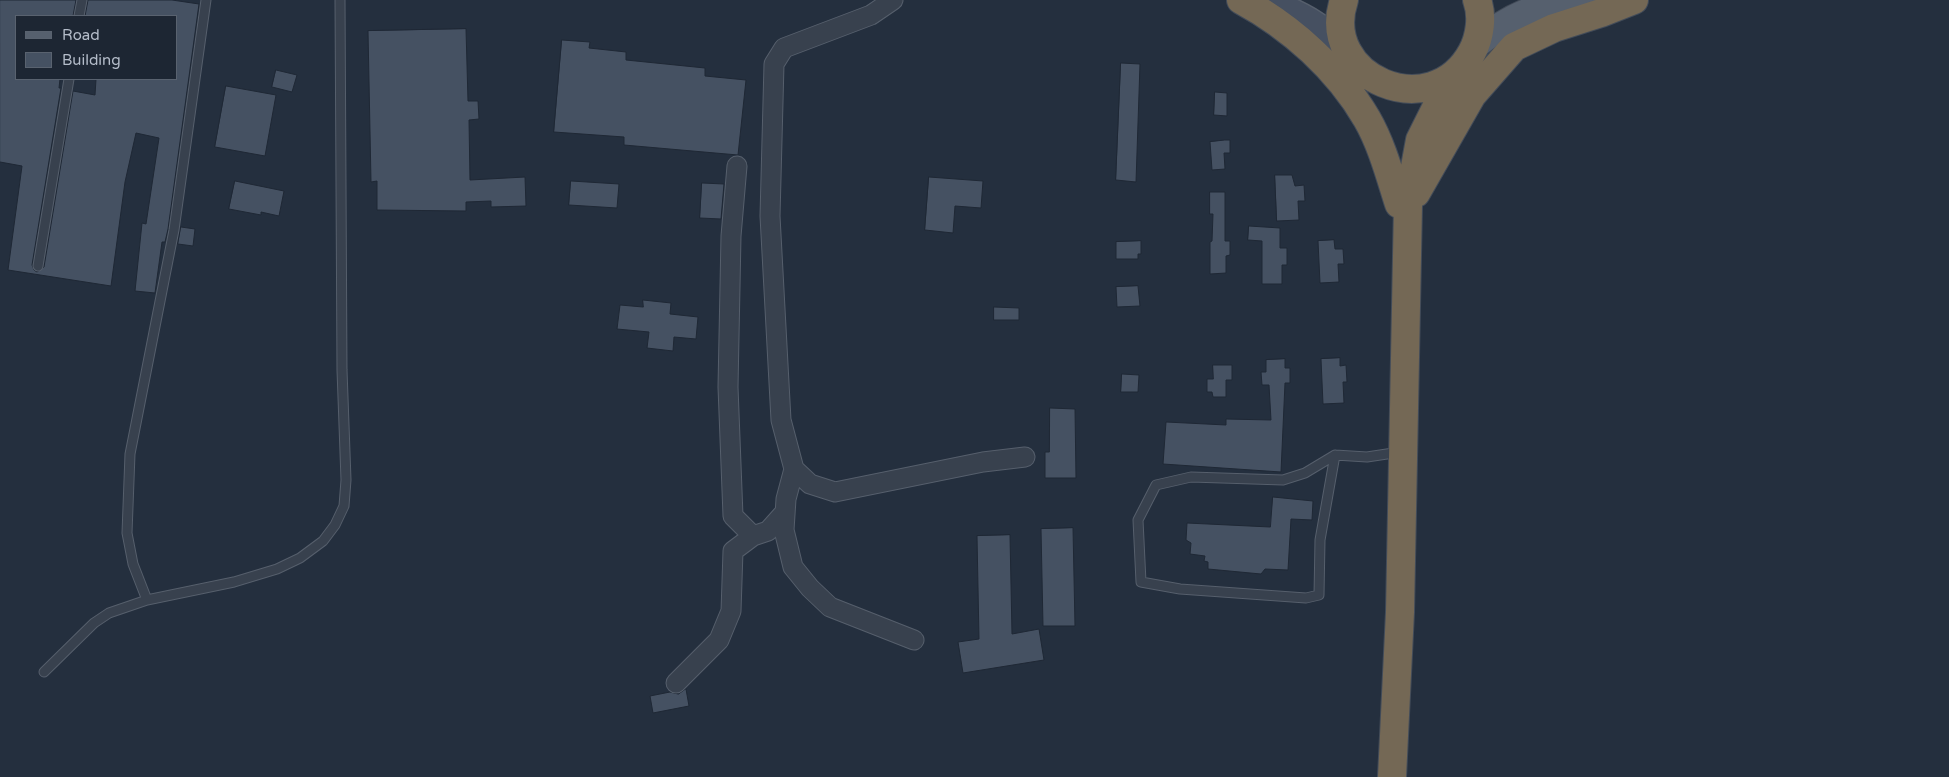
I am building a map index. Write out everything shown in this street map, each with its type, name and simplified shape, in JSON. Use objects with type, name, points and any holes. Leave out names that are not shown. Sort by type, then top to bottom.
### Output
[{"type":"highway","points":[[1241,0],[1297,38],[1336,75],[1366,118],[1404,205]]},
{"type":"highway","points":[[1344,0],[1342,30],[1356,62],[1382,106],[1394,138],[1409,251],[1402,452],[1400,612],[1392,777]]},
{"type":"highway","points":[[1356,62],[1384,85],[1407,90],[1431,87],[1452,76],[1466,62],[1476,44],[1480,24],[1477,0]]},
{"type":"highway","points":[[1404,205],[1423,184],[1472,95],[1514,47],[1554,28],[1608,11],[1634,0]]},
{"type":"highway","points":[[1404,205],[1420,140],[1452,76]]},
{"type":"main road","points":[[1263,0],[1305,16],[1320,26],[1356,62]]},
{"type":"main road","points":[[1476,44],[1502,24],[1527,11],[1552,5],[1600,0]]},
{"type":"street","points":[[893,0],[871,15],[784,48],[774,64],[770,216],[781,420],[794,468],[810,484],[835,492],[983,462],[1025,457]]},
{"type":"street","points":[[676,683],[719,640],[731,611],[733,516],[728,387],[731,236],[737,166]]},
{"type":"street","points":[[794,468],[786,498],[784,530],[793,567],[810,588],[830,607],[914,640]]},
{"type":"street","points":[[733,551],[753,536],[768,531],[785,512]]},
{"type":"street","points":[[733,516],[753,536]]},
{"type":"lane","points":[[79,15],[82,0]]},
{"type":"lane","points":[[148,600],[133,564],[127,533],[130,454],[174,230],[206,0]]},
{"type":"lane","points":[[44,672],[94,623],[109,613],[148,600],[234,582],[277,569],[300,558],[322,541],[335,525],[344,506],[346,480],[342,370],[340,0]]},
{"type":"lane","points":[[38,266],[69,80]]},
{"type":"lane","points":[[1335,455],[1320,540],[1318,595],[1306,598],[1189,590],[1141,582],[1138,520],[1156,485],[1191,477],[1283,480],[1305,473],[1335,455],[1367,457],[1402,452]]},
{"type":"building","points":[[0,0],[76,0],[73,15],[15,15],[15,80],[60,80],[59,88],[61,88],[32,265],[37,272],[44,267],[73,91],[95,95],[96,80],[178,80],[178,15],[85,15],[88,0],[172,0],[199,4],[168,229],[165,242],[162,242],[155,293],[135,291],[142,223],[146,224],[159,138],[136,133],[125,182],[111,286],[8,270],[22,166],[0,162]]},
{"type":"building","points":[[466,29],[468,101],[478,101],[479,119],[469,120],[470,180],[525,177],[526,206],[491,207],[491,201],[466,202],[466,211],[377,210],[377,181],[371,182],[368,31]]},
{"type":"building","points":[[562,40],[590,42],[589,48],[626,52],[626,60],[705,68],[705,76],[746,80],[738,155],[624,145],[624,137],[554,132]]},
{"type":"building","points":[[1121,63],[1140,64],[1136,182],[1116,180]]},
{"type":"building","points":[[276,70],[297,75],[292,92],[272,87]]},
{"type":"building","points":[[226,86],[276,95],[265,156],[215,147]]},
{"type":"building","points":[[1215,92],[1227,93],[1227,116],[1214,115]]},
{"type":"building","points":[[1230,140],[1230,153],[1224,153],[1225,169],[1212,170],[1210,142]]},
{"type":"building","points":[[1275,175],[1292,175],[1295,186],[1304,185],[1305,201],[1298,201],[1299,220],[1277,221]]},
{"type":"building","points":[[929,177],[983,181],[981,208],[955,206],[953,233],[925,230]]},
{"type":"building","points":[[235,181],[284,191],[279,216],[261,212],[261,215],[229,209]]},
{"type":"building","points":[[571,181],[619,184],[617,208],[569,205]]},
{"type":"building","points":[[702,183],[724,184],[721,219],[700,218]]},
{"type":"building","points":[[1210,192],[1225,192],[1225,241],[1230,241],[1230,255],[1226,256],[1226,273],[1210,274],[1210,242],[1212,241],[1213,214],[1210,214]]},
{"type":"building","points":[[1249,226],[1280,228],[1280,248],[1287,248],[1287,265],[1282,265],[1282,284],[1262,284],[1262,241],[1248,240]]},
{"type":"building","points":[[181,227],[195,229],[193,246],[178,244]]},
{"type":"building","points":[[1334,240],[1335,249],[1343,249],[1344,264],[1338,264],[1339,282],[1320,283],[1318,241]]},
{"type":"building","points":[[1141,241],[1141,254],[1138,254],[1138,259],[1116,259],[1116,242]]},
{"type":"building","points":[[1138,286],[1140,306],[1117,307],[1116,287]]},
{"type":"building","points":[[643,300],[671,303],[670,314],[698,317],[696,339],[674,337],[673,351],[647,348],[649,332],[617,329],[620,305],[643,307]]},
{"type":"building","points":[[994,307],[1019,308],[1019,320],[994,320]]},
{"type":"building","points":[[1340,358],[1340,366],[1346,365],[1347,382],[1343,382],[1344,403],[1323,404],[1321,359]]},
{"type":"building","points":[[1285,359],[1285,368],[1290,368],[1290,383],[1285,383],[1281,472],[1163,464],[1166,422],[1226,425],[1226,419],[1271,420],[1269,385],[1262,385],[1261,372],[1266,372],[1266,360]]},
{"type":"building","points":[[1213,365],[1232,365],[1232,380],[1226,380],[1226,397],[1213,397],[1212,392],[1207,392],[1207,379],[1213,379]]},
{"type":"building","points":[[1122,374],[1139,375],[1138,392],[1121,392]]},
{"type":"building","points":[[1050,408],[1075,409],[1076,478],[1045,478],[1045,452],[1049,452]]},
{"type":"building","points":[[1273,497],[1313,501],[1312,520],[1291,519],[1288,570],[1265,569],[1261,574],[1208,569],[1208,562],[1204,561],[1205,556],[1190,554],[1191,543],[1186,540],[1187,523],[1270,527]]},
{"type":"building","points":[[1073,528],[1075,626],[1043,626],[1041,529]]},
{"type":"building","points":[[1010,535],[1012,634],[1039,629],[1044,660],[963,673],[958,642],[979,639],[977,536]]},
{"type":"building","points":[[686,689],[689,706],[653,713],[650,696],[670,692],[678,694]]}]
